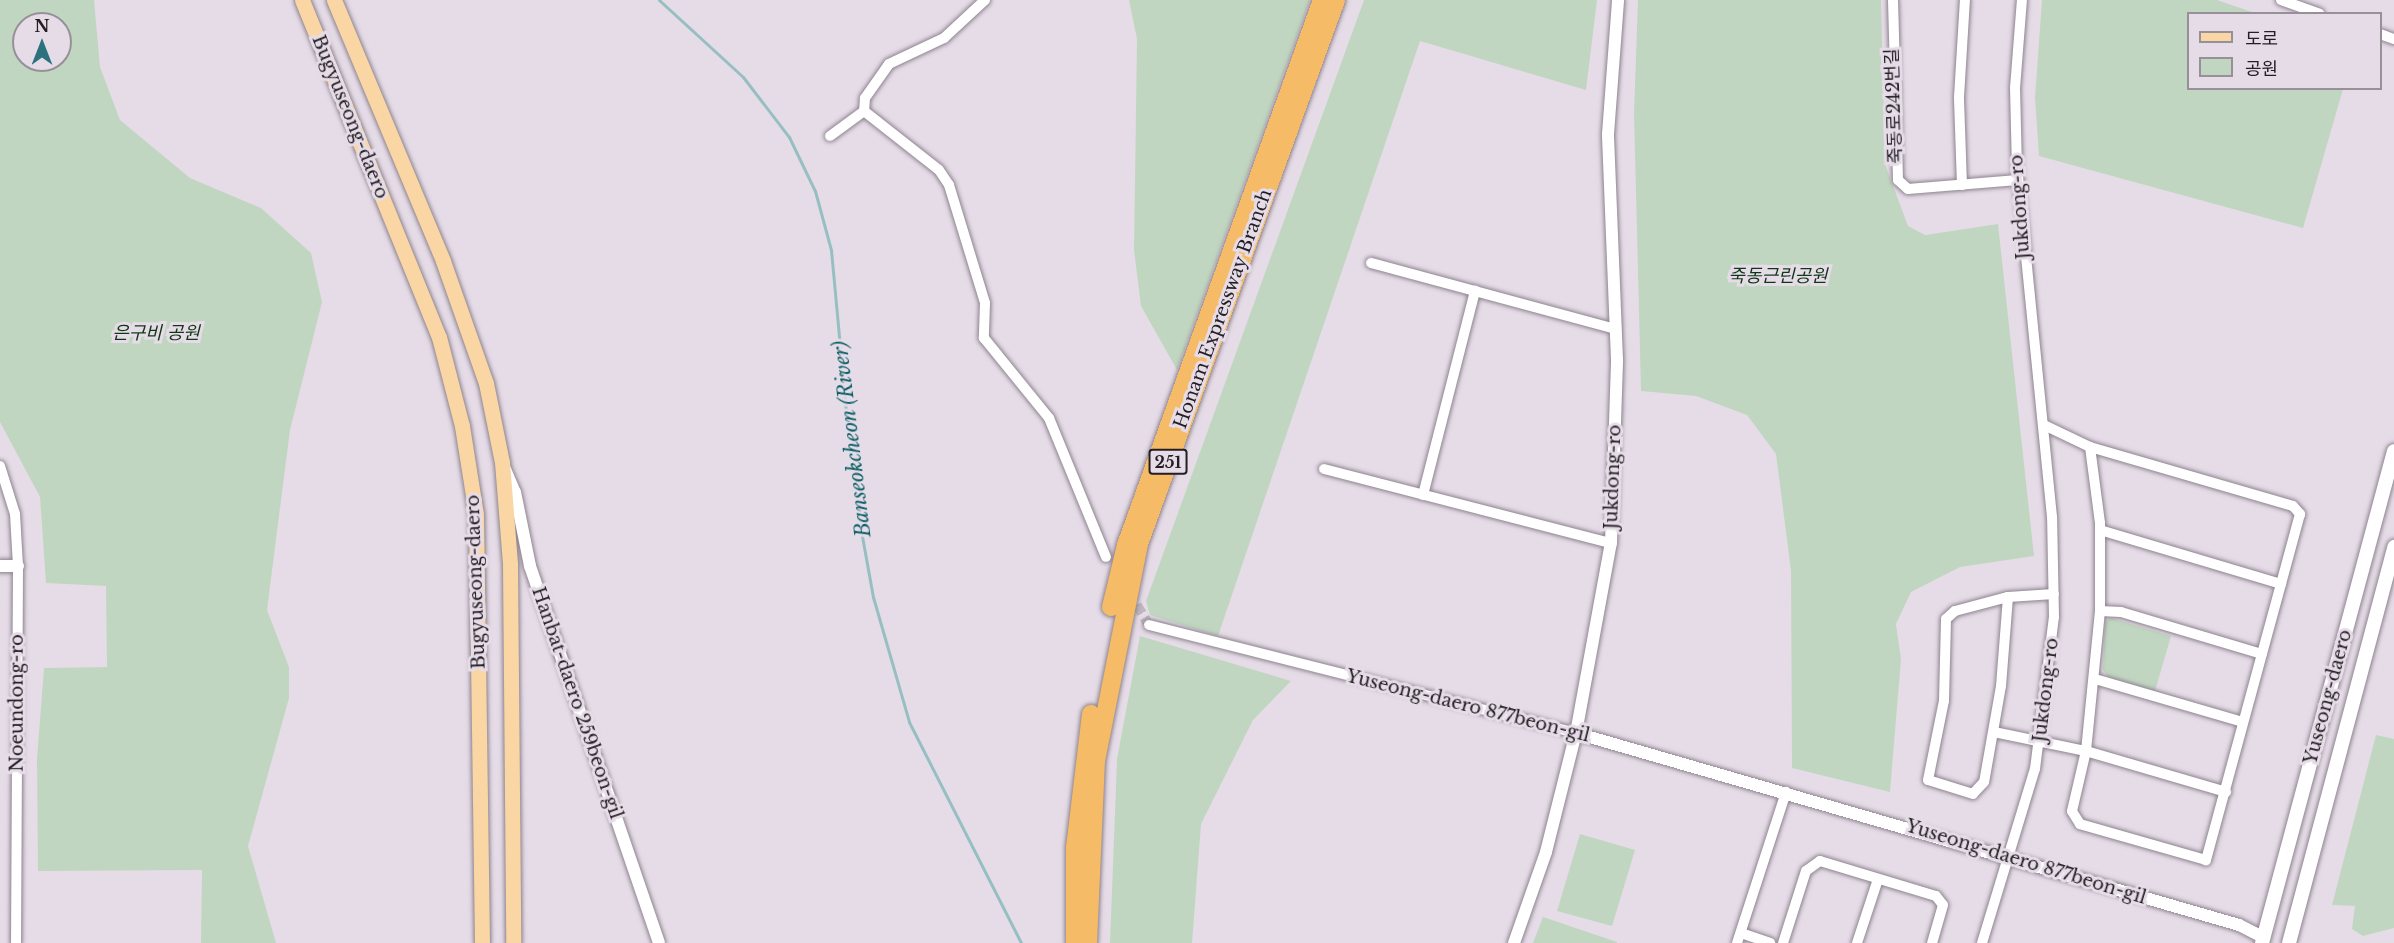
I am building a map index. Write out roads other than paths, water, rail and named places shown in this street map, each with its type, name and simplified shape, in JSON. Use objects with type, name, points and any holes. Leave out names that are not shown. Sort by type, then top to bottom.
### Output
[{"type":"highway","name":"Honam Expressway Branch","points":[[1074,943],[1083,759],[1126,545],[1322,0]]},
{"type":"highway","name":"Honam Expressway Branch","points":[[1088,943],[1096,761],[1139,544],[1336,0]]},
{"type":"main road","name":"Bugyuseong-daero","points":[[302,0],[439,338],[462,426],[476,525],[482,943]]},
{"type":"main road","name":"Bugyuseong-daero","points":[[334,0],[443,261],[486,383],[502,462],[510,564],[513,943]]},
{"type":"main road","name":"Yuseong-daero","points":[[2266,942],[2394,451]]},
{"type":"main road","name":"Yuseong-daero","points":[[2289,943],[2394,547]]},
{"type":"street","points":[[830,136],[864,111],[865,98],[889,64],[944,39],[985,0]]},
{"type":"street","name":"Jukdong-ro","points":[[1514,943],[1576,733],[1611,543],[1616,329],[1608,134],[1618,0]]},
{"type":"street","name":"죽동로242번길","points":[[1893,0],[1898,180],[1908,189],[2018,180]]},
{"type":"street","points":[[1962,185],[1959,97],[1965,0]]},
{"type":"street","name":"Jukdong-ro","points":[[1982,943],[2009,859],[2040,742],[2054,594],[2044,425],[2018,180],[2015,88],[2022,0]]},
{"type":"street","points":[[2281,0],[2314,12]]},
{"type":"street","points":[[864,111],[939,170],[949,185],[985,303],[984,339],[1048,418],[1106,556]]},
{"type":"street","points":[[1371,263],[1616,329]]},
{"type":"street","points":[[1423,495],[1475,291]]},
{"type":"street","points":[[2044,425],[2090,447],[2293,506],[2300,514],[2206,860],[2080,824],[2072,811],[2086,751],[2100,611],[2100,530],[2090,447]]},
{"type":"street","name":"Hanbat-daero 259beon-gil","points":[[502,462],[547,617],[659,943]]},
{"type":"street","name":"Noeundong-ro","points":[[0,466],[15,514],[18,566],[16,943]]},
{"type":"street","points":[[1324,469],[1611,543]]},
{"type":"street","points":[[2100,530],[2281,584]]},
{"type":"street","points":[[0,566],[18,566]]},
{"type":"street","points":[[2008,597],[1994,732],[1980,789],[1973,794],[1928,780],[1944,701],[1946,619],[1955,611],[2008,597],[2054,594]]},
{"type":"street","points":[[2100,611],[2121,612],[2262,654]]},
{"type":"street","name":"Yuseong-daero 877beon-gil","points":[[1149,625],[1576,733],[1786,792],[2239,925],[2266,942]]},
{"type":"street","points":[[2095,679],[2243,722]]},
{"type":"street","points":[[1994,732],[2086,751],[2226,792]]},
{"type":"street","points":[[1770,943],[1739,938],[1786,792]]},
{"type":"street","points":[[1783,943],[1810,864],[1820,861],[1941,900],[1932,943]]},
{"type":"street","points":[[1857,943],[1878,879]]},
{"type":"waterway","name":"Banseokcheon (River)","points":[[659,0],[743,77],[789,137],[815,191],[831,250],[853,486],[873,597],[909,722],[1021,943]]},
{"type":"tunnel","points":[[1129,592],[1149,625]]},
{"type":"park label","name":"죽동근린공원","points":[[1778,276]]},
{"type":"park label","name":"은구비 공원","points":[[156,333]]}]
